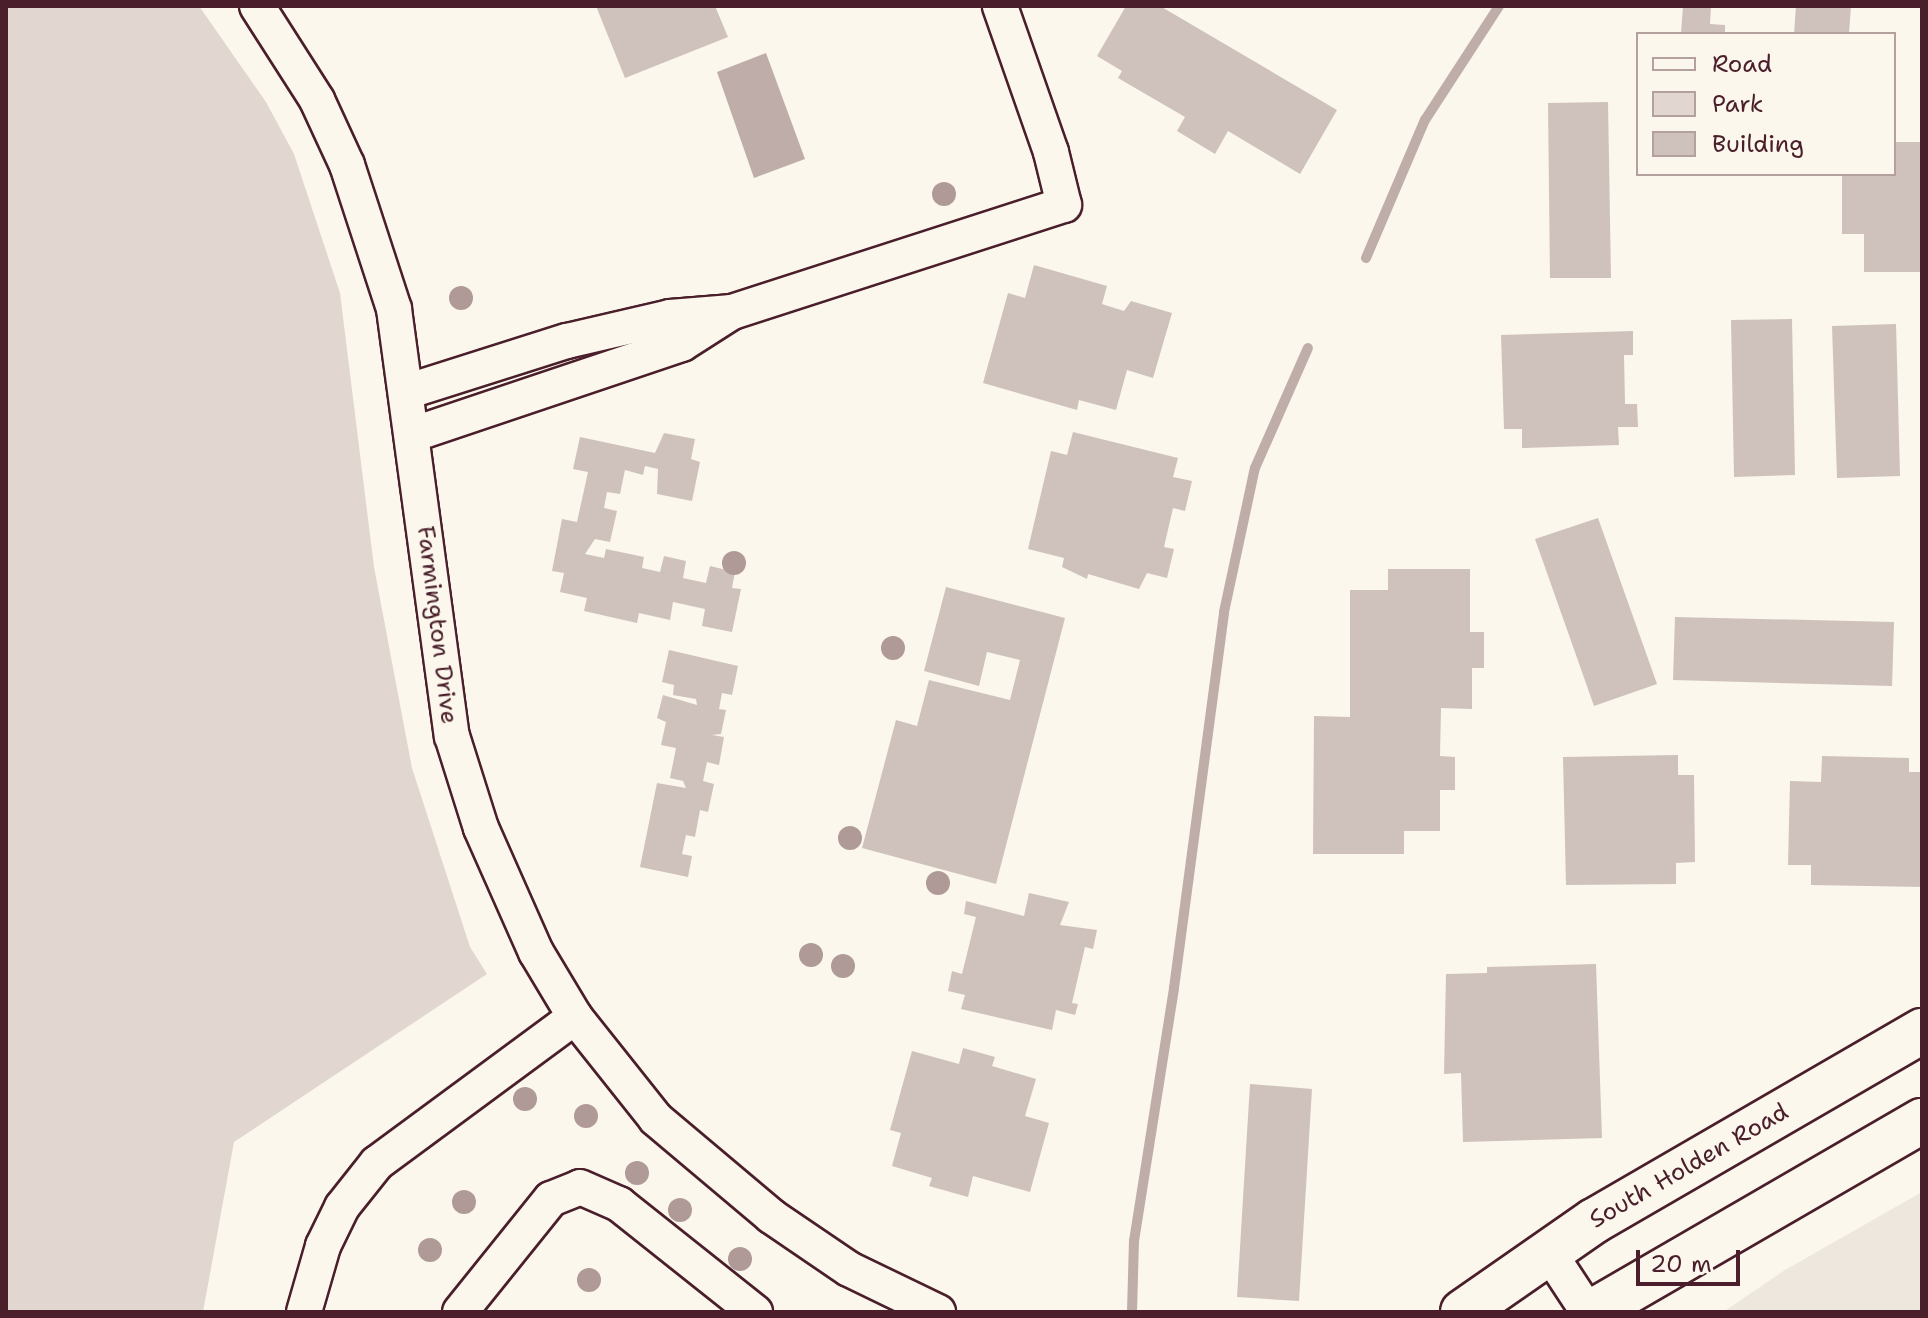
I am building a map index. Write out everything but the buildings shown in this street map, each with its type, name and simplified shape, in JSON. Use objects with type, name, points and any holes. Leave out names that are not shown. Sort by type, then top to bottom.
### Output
[{"type":"main road","name":"South Holden Road","points":[[1463,1312],[1548,1251],[1922,1031]]},
{"type":"main road","points":[[1590,1312],[1922,1121]]},
{"type":"street","name":"Farmington Drive","points":[[257,6],[317,100],[347,165],[394,309],[415,434],[437,650],[452,736],[481,828],[536,952],[575,1017],[656,1119],[731,1185],[849,1269],[938,1312]]},
{"type":"street","points":[[409,391],[581,337],[670,317],[732,312],[1064,205],[1051,152],[1000,6]]},
{"type":"street","points":[[415,434],[682,344],[732,312]]},
{"type":"street","points":[[304,1312],[323,1246],[342,1207],[377,1163],[575,1017]]},
{"type":"street","points":[[460,1312],[551,1199],[580,1187],[619,1204],[755,1312]]},
{"type":"street","points":[[1548,1251],[1590,1312]]},
{"type":"shaded area","points":[[766,53],[805,159],[754,178],[717,72]]},
{"type":"shaded area","points":[[1922,1192],[1922,1312],[1723,1312],[1785,1270]]},
{"type":"green space","points":[[6,6],[199,6],[266,102],[294,154],[340,293],[374,567],[412,768],[470,947],[487,974],[234,1142],[203,1312],[6,1312]]},
{"type":"waterway","points":[[1366,258],[1425,120],[1499,6]]},
{"type":"waterway","points":[[1132,1312],[1134,1241],[1174,988],[1224,612],[1255,468],[1308,348]]}]
